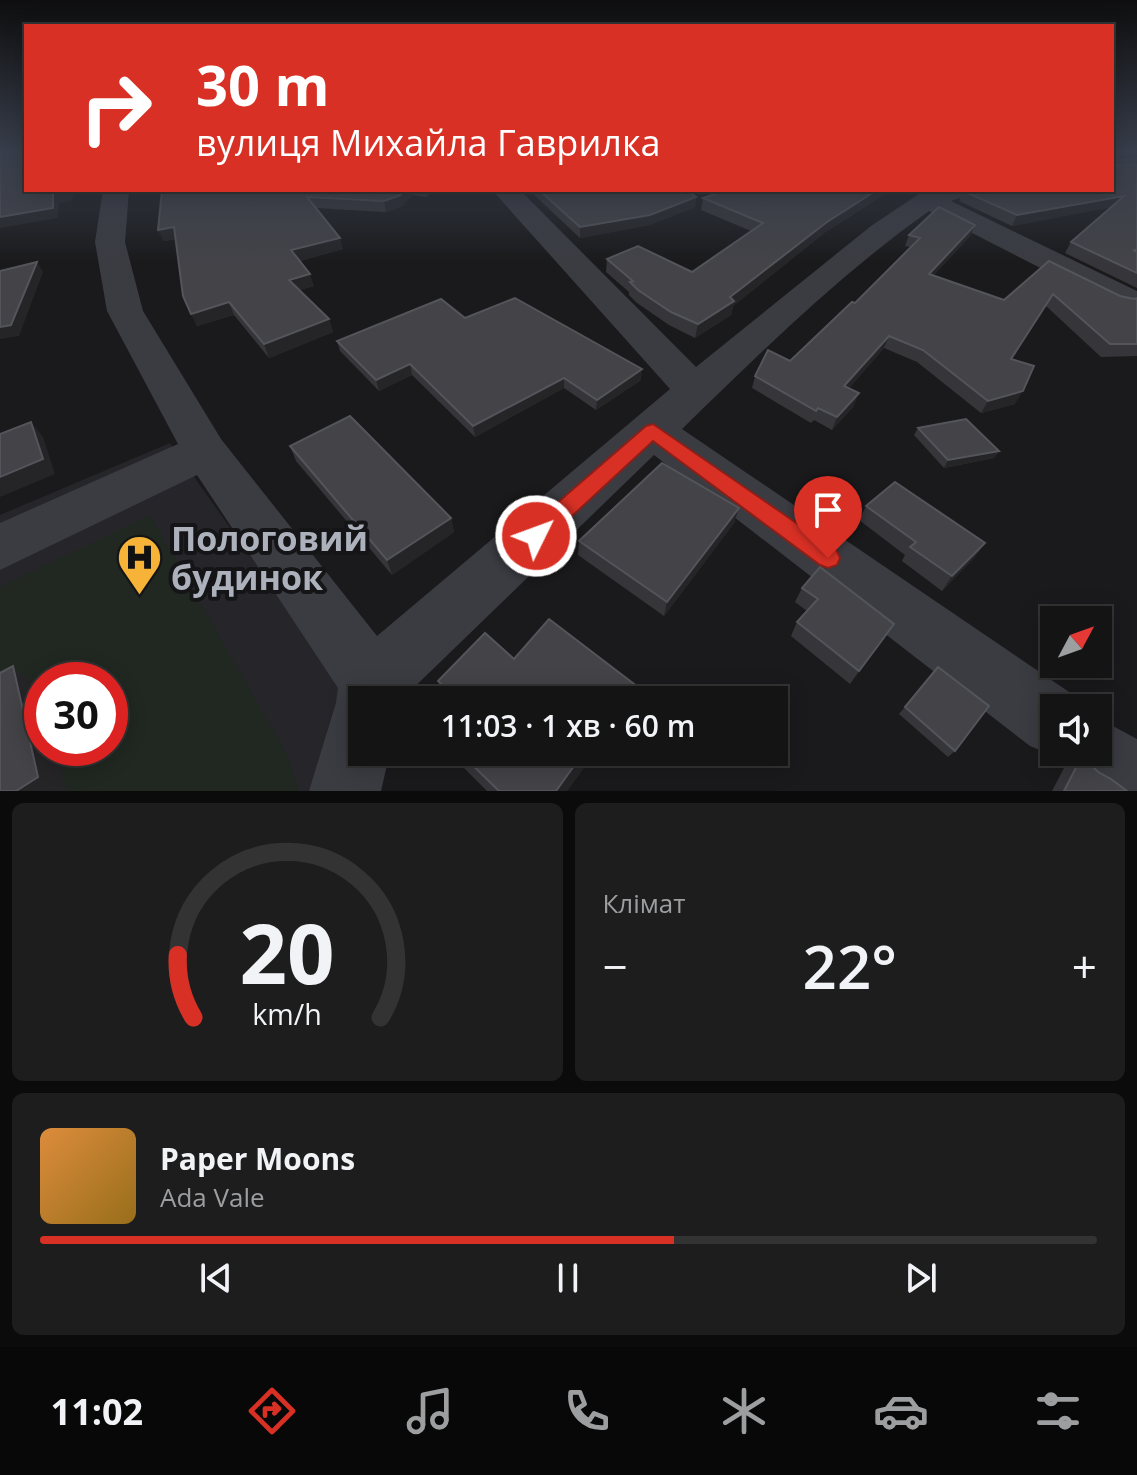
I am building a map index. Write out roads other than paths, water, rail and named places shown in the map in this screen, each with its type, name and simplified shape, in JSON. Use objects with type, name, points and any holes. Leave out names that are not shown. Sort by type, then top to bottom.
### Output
[{"type":"street","points":[[116,192],[110,242],[125,311],[205,451],[357,686]]},
{"type":"street","points":[[507,192],[695,391]]},
{"type":"street","points":[[384,686],[695,391],[785,310],[881,232],[942,195],[1125,298]]},
{"type":"street","points":[[653,431],[1040,712]]},
{"type":"street","points":[[0,547],[205,451]]},
{"type":"street","points":[[1112,764],[1137,782]]},
{"type":"street","points":[[345,791],[351,766]]},
{"type":"place","name":"Пологовий будинок","points":[[140,597]]}]
